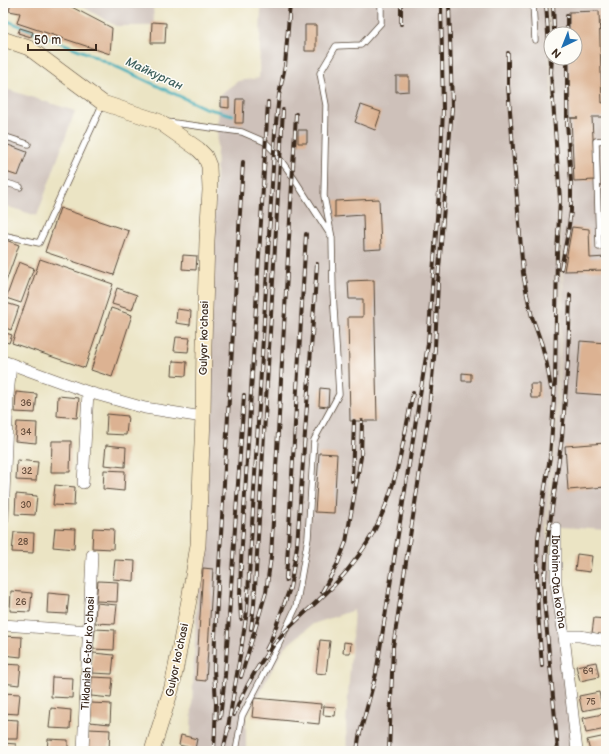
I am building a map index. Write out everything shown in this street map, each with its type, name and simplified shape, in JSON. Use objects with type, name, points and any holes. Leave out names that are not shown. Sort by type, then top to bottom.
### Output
[{"type":"street","name":"Gulyor ko'chasi","points":[[3,40],[29,48],[103,103],[158,121],[198,149],[205,156],[209,166],[210,190],[206,256],[203,417],[198,545],[172,687],[152,751]]},
{"type":"street","points":[[3,519],[8,396],[7,362],[88,392],[145,408],[203,417]]},
{"type":"street","points":[[83,483],[88,392]]},
{"type":"street","name":"Ibrohim-Ota ko'cha","points":[[556,528],[556,584],[564,636],[577,751]]},
{"type":"street","name":"Tiklanish 6-tor ko‘chasi","points":[[83,751],[92,555]]},
{"type":"street","points":[[3,625],[89,631]]},
{"type":"street","name":"Ibrohim-Ota ko'cha","points":[[564,636],[580,636],[606,641]]},
{"type":"lane","points":[[236,751],[242,716],[296,607],[308,538],[314,440],[339,394],[333,292],[332,238],[324,196],[326,105],[320,73],[336,46],[361,45],[381,23],[381,3]]},
{"type":"lane","points":[[532,3],[535,40]]},
{"type":"lane","points":[[7,236],[39,243],[103,103]]},
{"type":"lane","points":[[158,121],[242,132],[265,142],[274,151],[293,177],[332,238]]},
{"type":"lane","points":[[3,136],[28,144]]},
{"type":"lane","points":[[599,248],[596,140],[606,140]]},
{"type":"lane","points":[[3,182],[20,187]]},
{"type":"shaded area","points":[[76,3],[153,3],[154,26],[116,26]]},
{"type":"shaded area","points":[[261,3],[547,3],[548,26],[543,26],[543,66],[550,66],[562,286],[556,415],[546,525],[575,751],[347,751],[346,724],[354,610],[313,624],[284,648],[246,717],[246,751],[190,751],[219,95],[238,81],[259,78]]},
{"type":"shaded area","points":[[548,3],[606,3],[606,530],[547,526],[557,416],[563,286],[551,66],[583,66],[583,26],[549,26]]},
{"type":"shaded area","points":[[3,88],[75,111],[37,216],[3,205]]},
{"type":"building","points":[[11,3],[64,3],[112,28],[110,54],[17,23],[20,13],[9,11]]},
{"type":"building","points":[[599,11],[602,103],[606,102],[606,117],[592,117],[595,180],[574,181],[570,118],[569,66],[583,66],[583,26],[569,26],[569,12]]},
{"type":"building","points":[[606,20],[606,64],[604,64],[601,21]]},
{"type":"building","points":[[152,22],[166,23],[165,43],[151,43]]},
{"type":"building","points":[[305,25],[316,25],[316,51],[305,51]]},
{"type":"building","points":[[20,28],[33,32],[31,37],[18,33]]},
{"type":"building","points":[[396,76],[409,76],[409,91],[396,92]]},
{"type":"building","points":[[221,98],[229,98],[229,108],[221,107]]},
{"type":"building","points":[[236,99],[244,99],[243,123],[235,123]]},
{"type":"building","points":[[361,105],[381,112],[375,130],[355,122]]},
{"type":"building","points":[[298,130],[307,130],[307,143],[298,143]]},
{"type":"building","points":[[3,143],[27,152],[18,176],[3,171]]},
{"type":"building","points":[[379,199],[381,249],[364,250],[363,215],[335,217],[335,201]]},
{"type":"building","points":[[60,208],[129,231],[114,275],[45,252]]},
{"type":"building","points":[[572,227],[589,229],[590,258],[606,257],[606,270],[564,271]]},
{"type":"building","points":[[3,239],[19,245],[3,290]]},
{"type":"building","points":[[183,255],[197,256],[196,270],[182,269]]},
{"type":"building","points":[[40,259],[113,284],[85,368],[12,343]]},
{"type":"building","points":[[19,262],[34,268],[21,303],[6,298]]},
{"type":"building","points":[[374,280],[377,421],[350,421],[348,317],[363,317],[363,299],[349,299],[348,281]]},
{"type":"building","points":[[117,288],[137,295],[132,310],[112,304]]},
{"type":"building","points":[[3,302],[19,307],[11,330],[3,327]]},
{"type":"building","points":[[111,308],[132,315],[112,377],[91,370]]},
{"type":"building","points":[[177,309],[191,311],[190,325],[176,323]]},
{"type":"building","points":[[3,332],[12,335],[9,343],[3,341]]},
{"type":"building","points":[[176,337],[190,338],[188,352],[174,351]]},
{"type":"building","points":[[580,341],[606,343],[604,395],[576,393]]},
{"type":"building","points":[[173,361],[187,362],[186,376],[172,375]]},
{"type":"building","points":[[462,373],[471,374],[471,381],[462,381]]},
{"type":"building","points":[[530,384],[540,384],[540,398],[531,398]]},
{"type":"building","points":[[320,388],[329,389],[328,407],[319,406]]},
{"type":"building","points":[[16,392],[37,394],[35,413],[15,412]]},
{"type":"building","points":[[58,396],[79,398],[77,418],[57,416]]},
{"type":"building","points":[[107,414],[128,416],[126,435],[106,434]]},
{"type":"building","points":[[17,422],[37,423],[36,443],[15,441]]},
{"type":"building","points":[[52,441],[71,441],[70,472],[51,472]]},
{"type":"building","points":[[606,443],[606,487],[568,490],[565,446]]},
{"type":"building","points":[[106,445],[126,447],[125,467],[104,465]]},
{"type":"building","points":[[319,453],[337,454],[334,513],[315,512]]},
{"type":"building","points":[[17,460],[38,462],[36,481],[16,480]]},
{"type":"building","points":[[104,470],[125,471],[124,491],[103,489]]},
{"type":"building","points":[[55,485],[75,487],[74,506],[53,505]]},
{"type":"building","points":[[16,494],[37,496],[35,515],[15,514]]},
{"type":"building","points":[[55,528],[75,529],[74,549],[53,547]]},
{"type":"building","points":[[93,528],[114,529],[113,549],[92,548]]},
{"type":"building","points":[[14,532],[34,533],[33,553],[12,552]]},
{"type":"building","points":[[577,554],[592,556],[590,572],[575,570]]},
{"type":"building","points":[[115,560],[135,561],[134,581],[113,579]]},
{"type":"building","points":[[203,568],[213,569],[206,681],[196,680]]},
{"type":"building","points":[[98,581],[118,582],[117,602],[96,601]]},
{"type":"building","points":[[11,591],[32,593],[30,612],[10,611]]},
{"type":"building","points":[[48,593],[69,595],[67,614],[47,613]]},
{"type":"building","points":[[96,603],[117,605],[115,624],[95,623]]},
{"type":"building","points":[[594,618],[606,619],[606,635],[592,633]]},
{"type":"building","points":[[95,629],[115,630],[114,650],[93,649]]},
{"type":"building","points":[[3,636],[22,637],[21,657],[3,655]]},
{"type":"building","points":[[320,640],[330,641],[326,674],[316,673]]},
{"type":"building","points":[[344,642],[351,643],[350,653],[343,653]]},
{"type":"building","points":[[93,653],[114,655],[112,674],[92,673]]},
{"type":"building","points":[[596,662],[599,677],[580,681],[576,666]]},
{"type":"building","points":[[3,664],[21,665],[19,685],[3,683]]},
{"type":"building","points":[[52,677],[73,678],[72,698],[51,697]]},
{"type":"building","points":[[92,677],[113,678],[111,698],[91,696]]},
{"type":"building","points":[[599,692],[602,707],[582,711],[579,696]]},
{"type":"building","points":[[3,693],[20,694],[18,714],[3,713]]},
{"type":"building","points":[[254,698],[321,704],[319,724],[252,717]]},
{"type":"building","points":[[91,703],[111,704],[110,724],[89,722]]},
{"type":"building","points":[[324,706],[336,707],[335,716],[323,715]]},
{"type":"building","points":[[51,708],[71,710],[70,729],[49,728]]},
{"type":"building","points":[[603,714],[606,729],[586,733],[583,718]]},
{"type":"building","points":[[3,719],[18,720],[17,739],[3,739]]},
{"type":"building","points":[[89,729],[110,730],[109,750],[88,749]]},
{"type":"building","points":[[181,735],[197,739],[195,749],[179,745]]},
{"type":"building","points":[[606,736],[606,751],[590,751],[587,740]]},
{"type":"building","points":[[48,739],[68,740],[68,751],[47,751]]},
{"type":"building","points":[[3,743],[16,744],[16,751],[3,751]]},
{"type":"waterway","name":"Майкурган","points":[[3,19],[89,54],[205,108],[233,115]]},
{"type":"railway","points":[[242,644],[247,611],[275,133],[279,95],[285,66],[290,3]]},
{"type":"railway","points":[[401,3],[401,24]]},
{"type":"railway","points":[[357,751],[359,737],[376,674],[428,344],[440,177],[443,110],[441,3]]},
{"type":"railway","points":[[389,751],[393,647],[428,419],[435,348],[438,281],[452,107],[449,3]]},
{"type":"railway","points":[[546,3],[548,26]]},
{"type":"railway","points":[[553,3],[554,26]]},
{"type":"railway","points":[[567,16],[567,26]]},
{"type":"railway","points":[[508,53],[508,86],[523,273],[532,317],[542,345],[551,388]]},
{"type":"railway","points":[[542,666],[538,614],[538,539],[550,457],[552,430],[555,381],[557,253],[560,200],[551,66]]},
{"type":"railway","points":[[561,269],[571,211],[571,183],[567,121],[567,66]]},
{"type":"railway","points":[[241,619],[241,562],[268,102]]},
{"type":"railway","points":[[251,629],[254,605],[283,110]]},
{"type":"railway","points":[[241,677],[266,592],[271,557],[296,114]]},
{"type":"railway","points":[[214,751],[216,704],[214,669],[215,636],[243,162]]},
{"type":"railway","points":[[286,580],[306,234]]},
{"type":"railway","points":[[266,650],[290,588],[297,546],[317,264]]},
{"type":"railway","points":[[545,577],[547,545],[562,437],[568,361],[570,295]]},
{"type":"railway","points":[[234,715],[256,670],[270,650],[286,631],[343,576],[362,551],[373,533],[386,506],[396,474],[413,393]]},
{"type":"railway","points":[[220,718],[225,676],[244,395]]},
{"type":"railway","points":[[352,481],[354,421]]},
{"type":"railway","points":[[322,592],[338,563],[346,542],[361,457],[362,421]]},
{"type":"railway","points":[[544,572],[544,600],[558,751]]},
{"type":"railway","points":[[227,733],[242,639]]},
{"type":"railway","points":[[223,751],[229,728]]}]
